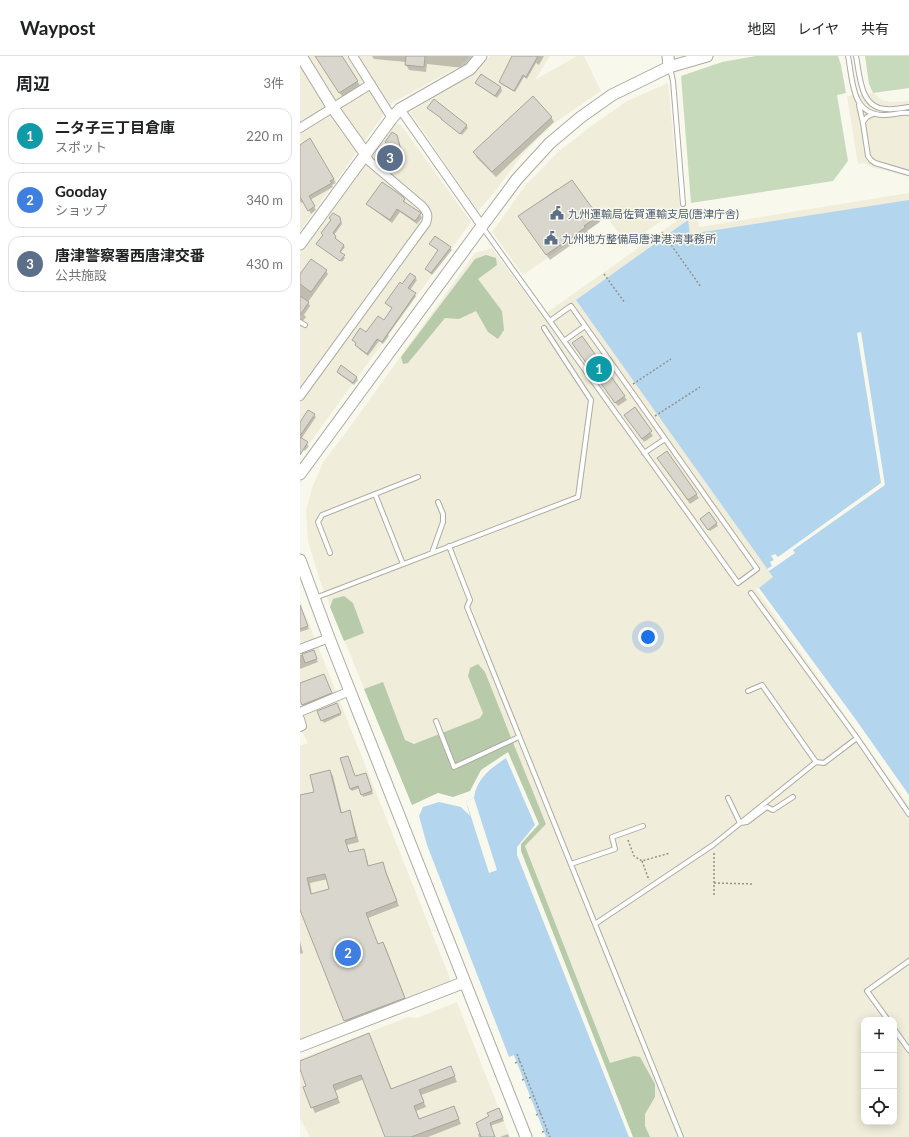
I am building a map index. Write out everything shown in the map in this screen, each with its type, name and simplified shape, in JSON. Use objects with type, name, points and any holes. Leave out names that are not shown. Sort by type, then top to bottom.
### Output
[{"type":"street","points":[[300,396],[426,223],[428,217],[427,212],[422,206],[369,161],[333,108],[301,56]]},
{"type":"street","points":[[353,56],[392,118]]},
{"type":"street","points":[[300,244],[392,118],[400,110],[470,69],[481,56]]},
{"type":"street","points":[[300,474],[482,226],[526,169],[550,143],[581,116],[612,95],[669,62],[707,56]]},
{"type":"street","points":[[300,128],[371,84]]},
{"type":"street","points":[[400,110],[482,226]]},
{"type":"street","points":[[300,560],[329,638],[526,1137]]},
{"type":"street","points":[[300,649],[329,638]]},
{"type":"street","points":[[300,712],[350,691]]},
{"type":"street","points":[[300,719],[302,726],[300,727]]},
{"type":"street","points":[[300,1046],[464,982]]},
{"type":"lane","points":[[848,56],[855,96],[864,110],[873,114],[884,115],[909,113]]},
{"type":"lane","points":[[856,56],[862,88],[868,100],[878,108],[888,110],[909,107]]},
{"type":"lane","points":[[669,62],[673,81],[683,204]]},
{"type":"lane","points":[[859,104],[868,156],[875,163],[909,173]]},
{"type":"lane","points":[[863,123],[867,117],[873,114]]},
{"type":"lane","points":[[482,226],[738,583],[757,569],[571,306],[550,320]]},
{"type":"lane","points":[[300,322],[305,326]]},
{"type":"lane","points":[[564,341],[585,326]]},
{"type":"lane","points":[[315,598],[578,497],[591,400],[544,328]]},
{"type":"lane","points":[[644,453],[665,439]]},
{"type":"lane","points":[[330,553],[318,522],[322,515],[418,477]]},
{"type":"lane","points":[[374,494],[403,564]]},
{"type":"lane","points":[[432,553],[442,522],[442,514],[438,502]]},
{"type":"lane","points":[[449,546],[470,600],[467,607],[681,1137]]},
{"type":"lane","points":[[751,593],[857,738],[909,814]]},
{"type":"lane","points":[[748,691],[762,685],[816,762]]},
{"type":"lane","points":[[436,721],[454,767],[519,737]]},
{"type":"lane","points":[[595,924],[714,845],[816,762],[824,763],[857,738]]},
{"type":"lane","points":[[740,823],[747,822],[768,807],[773,810],[792,797]]},
{"type":"lane","points":[[728,798],[740,823]]},
{"type":"lane","points":[[571,864],[615,849],[612,837],[643,826]]},
{"type":"lane","points":[[886,1017],[867,991],[909,961]]},
{"type":"lane","points":[[897,1033],[909,1050]]},
{"type":"path","points":[[662,232],[701,287]]},
{"type":"path","points":[[604,274],[625,303]]},
{"type":"path","points":[[632,385],[671,359]]},
{"type":"path","points":[[654,417],[700,387]]},
{"type":"path","points":[[628,840],[634,856],[642,861],[652,886]]},
{"type":"path","points":[[714,845],[714,895]]},
{"type":"path","points":[[642,861],[670,853]]},
{"type":"path","points":[[714,883],[753,884]]},
{"type":"path","points":[[517,1054],[550,1137]]},
{"type":"path","points":[[515,1063],[520,1061]]},
{"type":"path","points":[[522,1080],[527,1078]]},
{"type":"path","points":[[529,1098],[534,1096]]},
{"type":"path","points":[[536,1115],[541,1113]]},
{"type":"path","points":[[542,1132],[547,1130]]},
{"type":"shaded area","points":[[300,56],[470,56],[460,66],[392,103],[300,231]]},
{"type":"shaded area","points":[[490,56],[550,56],[535,80],[577,56],[584,56],[601,91],[553,124],[522,155],[494,193],[478,211],[410,112],[474,73]]},
{"type":"shaded area","points":[[668,83],[680,208],[627,245],[607,217],[523,275],[492,232],[525,186],[558,152],[590,127],[627,101]]},
{"type":"shaded area","points":[[873,93],[882,100],[891,102],[909,101],[909,177],[871,167],[865,163],[858,164],[847,96]]},
{"type":"shaded area","points":[[394,123],[401,125],[471,222],[300,456],[300,254]]},
{"type":"shaded area","points":[[909,193],[909,795],[854,717],[759,588],[756,589],[909,806],[909,1137],[639,1137],[525,846],[546,824],[514,746],[412,805],[320,581],[308,541],[306,510],[313,485],[324,461],[475,253],[492,248],[542,316],[688,213],[697,211],[699,227]]},
{"type":"shaded area","points":[[300,601],[451,981],[300,1041],[300,746],[308,743],[300,728]]},
{"type":"shaded area","points":[[457,1002],[510,1137],[310,1137],[300,1118],[300,1059],[408,1017],[417,1018]]},
{"type":"green space","points":[[756,56],[838,56],[846,93],[837,95],[848,161],[833,181],[691,203],[681,76],[722,62]]},
{"type":"green space","points":[[865,56],[909,56],[909,88],[873,93],[869,84]]},
{"type":"green space","points":[[486,255],[496,258],[497,265],[478,279],[502,311],[504,330],[498,339],[488,332],[476,311],[459,319],[445,318],[408,363],[403,364],[401,357],[475,259]]},
{"type":"green space","points":[[344,596],[353,603],[364,633],[344,641],[330,607],[333,599]]},
{"type":"green space","points":[[478,664],[485,672],[546,824],[525,846],[610,1063],[634,1056],[640,1057],[655,1084],[655,1097],[645,1114],[645,1126],[650,1137],[633,1137],[521,851],[521,844],[539,824],[508,752],[481,770],[470,791],[453,797],[438,793],[412,805],[364,689],[383,682],[405,740],[414,744],[480,718],[483,713],[468,676],[470,668]]},
{"type":"water","points":[[909,200],[909,795],[854,717],[759,588],[773,577],[576,300],[688,220],[690,234]]},
{"type":"water","points":[[506,758],[535,825],[517,847],[517,855],[629,1137],[546,1137],[514,1055],[509,1057],[427,845],[419,816],[423,807],[439,802],[461,807],[470,816],[466,801],[474,798],[475,791],[485,775]]},
{"type":"pier","points":[[861,332],[885,485],[793,550],[795,553],[769,571],[767,569],[772,566],[770,562],[774,560],[771,556],[775,554],[778,557],[881,483],[857,333]]},
{"type":"pier","points":[[474,798],[497,870],[489,873],[466,801]]},
{"type":"building","points":[[315,56],[342,56],[358,81],[339,93]]},
{"type":"building","points":[[406,56],[425,56],[424,67],[405,65]]},
{"type":"building","points":[[512,56],[538,56],[526,77],[523,75],[514,91],[499,82]]},
{"type":"building","points":[[481,74],[501,87],[495,96],[475,83]]},
{"type":"building","points":[[533,96],[552,117],[492,172],[473,152]]},
{"type":"building","points":[[434,99],[467,125],[460,134],[427,108]]},
{"type":"building","points":[[392,132],[397,135],[402,154],[398,151],[389,165],[383,161],[393,148],[385,142]]},
{"type":"building","points":[[310,138],[334,179],[330,181],[332,183],[309,196],[315,206],[308,211],[300,197],[300,145]]},
{"type":"building","points":[[572,180],[598,216],[584,226],[586,227],[546,255],[518,216]]},
{"type":"building","points":[[382,182],[402,196],[405,199],[403,201],[421,213],[415,221],[397,209],[390,220],[366,204]]},
{"type":"building","points":[[333,213],[340,217],[341,222],[333,233],[336,236],[335,238],[344,245],[340,252],[345,255],[340,261],[316,244],[323,235],[321,233],[331,220],[329,218]]},
{"type":"building","points":[[435,236],[451,247],[431,273],[425,269],[438,250],[429,244]]},
{"type":"building","points":[[311,259],[327,270],[311,292],[300,284],[300,274]]},
{"type":"building","points":[[410,273],[416,277],[408,288],[416,293],[382,342],[377,339],[367,354],[355,345],[356,343],[352,340],[360,328],[366,332],[378,316],[384,320],[392,308],[385,303],[400,282],[402,284]]},
{"type":"building","points":[[300,296],[309,302],[300,315]]},
{"type":"building","points":[[582,336],[625,396],[615,403],[572,343]]},
{"type":"building","points":[[341,365],[357,377],[353,383],[337,372]]},
{"type":"building","points":[[635,407],[652,431],[642,439],[624,415]]},
{"type":"building","points":[[308,410],[315,414],[300,436],[300,422]]},
{"type":"building","points":[[300,437],[308,442],[300,455]]},
{"type":"building","points":[[667,451],[697,494],[688,500],[657,458]]},
{"type":"building","points":[[709,512],[717,523],[708,530],[700,519]]},
{"type":"building","points":[[300,605],[308,626],[300,629]]},
{"type":"building","points":[[314,650],[317,659],[305,663],[302,654]]},
{"type":"building","points":[[324,674],[332,693],[302,705],[300,701],[300,683]]},
{"type":"building","points":[[337,703],[341,713],[321,721],[317,711]]},
{"type":"building","points":[[348,756],[355,776],[366,773],[372,791],[361,795],[358,786],[350,789],[340,758]]},
{"type":"building","points":[[330,770],[341,813],[350,810],[356,837],[345,840],[349,852],[364,849],[368,866],[383,862],[397,901],[366,913],[378,944],[383,942],[405,998],[344,1021],[300,910],[300,795],[314,792],[310,775]],"holes":[[[325,874],[329,889],[311,894],[307,878]]]},
{"type":"building","points":[[369,1033],[391,1089],[451,1066],[455,1076],[419,1090],[424,1102],[414,1106],[419,1119],[454,1106],[459,1119],[411,1137],[385,1137],[361,1075],[333,1085],[338,1098],[311,1108],[303,1087],[306,1086],[300,1069],[300,1061]]},
{"type":"building","points":[[499,1108],[503,1118],[490,1123],[495,1137],[481,1137],[476,1123],[489,1116],[487,1113]]},
{"type":"place","name":"唐津警察署西唐津交番","points":[[390,158]]},
{"type":"place","name":"九州運輸局佐賀運輸支局(唐津庁舎)","points":[[557,213]]},
{"type":"place","name":"九州地方整備局唐津港湾事務所","points":[[551,238]]},
{"type":"place","name":"二タ子三丁目倉庫","points":[[599,369]]},
{"type":"place","name":"Gooday","points":[[348,953]]}]
